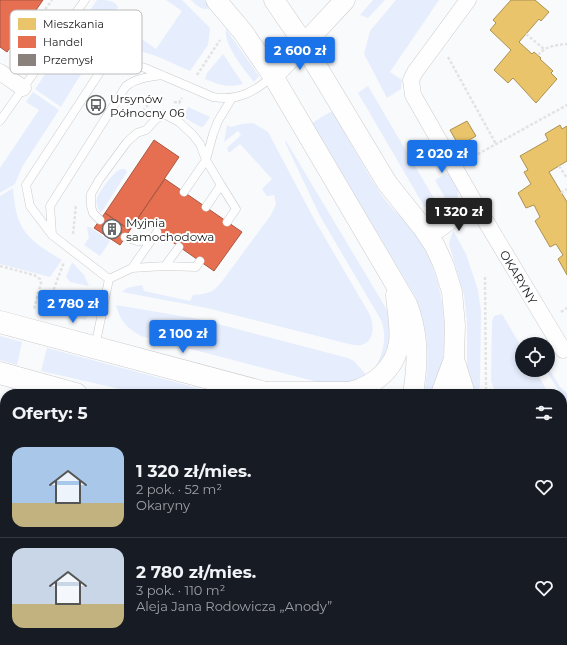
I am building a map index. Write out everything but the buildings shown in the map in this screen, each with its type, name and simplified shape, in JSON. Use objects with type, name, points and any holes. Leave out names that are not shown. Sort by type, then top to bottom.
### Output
[{"type":"main road","points":[[0,322],[250,389]]},
{"type":"main road","points":[[0,373],[58,389]]},
{"type":"street","points":[[216,0],[243,32],[273,76],[407,304],[416,334],[417,362],[414,389]]},
{"type":"street","points":[[274,0],[291,22],[387,183],[429,237],[439,256],[452,292],[455,325],[454,359],[443,389]]},
{"type":"street","points":[[273,76],[345,0]]},
{"type":"street","name":"OKARYNY","points":[[468,0],[414,72],[411,80],[413,95],[476,205],[563,350]]},
{"type":"street","points":[[0,72],[24,88]]},
{"type":"street","points":[[429,237],[476,205]]},
{"type":"street","points":[[362,389],[378,379],[387,370],[393,361],[399,344],[400,334],[395,283]]},
{"type":"street","points":[[454,359],[463,389]]},
{"type":"lane","points":[[78,10],[85,0]]},
{"type":"lane","points":[[142,67],[213,97],[232,98],[252,93],[273,76]]},
{"type":"lane","points":[[0,121],[34,74]]},
{"type":"lane","points":[[99,74],[26,185],[30,206],[52,235],[109,279]]},
{"type":"lane","points":[[52,235],[50,206],[126,86],[133,81],[142,78],[163,75]]},
{"type":"lane","points":[[184,192],[206,160],[215,127],[232,98]]},
{"type":"lane","points":[[100,220],[93,213],[91,206],[91,194],[99,180],[127,142],[137,133],[146,130],[156,119],[164,114],[179,122],[194,135],[200,144],[206,160],[236,209],[227,222]]},
{"type":"lane","points":[[206,207],[221,185]]},
{"type":"lane","points":[[132,268],[157,232]]},
{"type":"lane","points":[[125,237],[137,241],[151,240]]},
{"type":"lane","points":[[165,266],[179,247]]},
{"type":"lane","points":[[109,279],[132,268],[165,266],[196,267],[200,261]]},
{"type":"lane","points":[[95,348],[109,279]]},
{"type":"path","points":[[45,10],[52,0]]},
{"type":"path","points":[[526,34],[544,49]]},
{"type":"path","points":[[438,41],[446,52],[496,144]]},
{"type":"path","points":[[538,55],[544,49],[551,46],[567,44]]},
{"type":"path","points":[[454,166],[567,105]]},
{"type":"path","points":[[559,166],[567,178]]},
{"type":"path","points":[[561,193],[567,189]]},
{"type":"path","points":[[0,266],[34,275],[40,279],[41,283],[34,308]]},
{"type":"path","points":[[485,277],[486,389]]},
{"type":"shaded area","points":[[97,0],[106,0],[115,3],[118,7],[116,10],[90,10]]},
{"type":"shaded area","points":[[166,0],[182,0],[210,28],[208,45],[190,71],[151,54],[142,52],[142,39],[156,49],[182,11]]},
{"type":"shaded area","points":[[191,0],[204,0],[211,8],[202,8]]},
{"type":"shaded area","points":[[373,0],[385,0],[368,18],[360,15]]},
{"type":"shaded area","points":[[396,0],[439,0],[390,72],[402,80],[401,89],[387,98],[364,54],[370,31]]},
{"type":"shaded area","points":[[226,29],[259,76],[254,82],[231,50],[226,36]]},
{"type":"shaded area","points":[[223,54],[243,84],[232,86],[224,85],[205,79],[207,73]]},
{"type":"shaded area","points":[[45,74],[82,74],[61,107],[35,89]]},
{"type":"shaded area","points":[[368,86],[442,212],[432,211],[424,206],[358,93]]},
{"type":"shaded area","points":[[33,92],[59,110],[22,167],[15,184],[0,193],[0,168],[39,110],[26,102]]},
{"type":"shaded area","points":[[188,107],[210,117],[204,126],[201,127],[183,117]]},
{"type":"shaded area","points":[[332,111],[376,186],[387,202],[415,233],[431,263],[441,296],[444,331],[442,365],[435,389],[425,389],[427,369],[426,332],[420,308],[415,296],[312,123]]},
{"type":"shaded area","points":[[253,123],[268,132],[314,219],[370,315],[373,328],[371,337],[366,343],[361,345],[351,344],[207,308],[122,292],[127,288],[142,285],[144,291],[190,301],[193,295],[211,292],[223,280],[271,215],[276,204],[274,195],[267,196],[262,189],[272,179],[240,144],[229,153],[227,148],[241,135],[238,131],[224,142],[227,125],[231,127]]},
{"type":"shaded area","points":[[286,141],[390,315],[394,335],[378,370],[376,366],[384,343],[384,332],[381,320],[320,216],[285,142]]},
{"type":"shaded area","points":[[121,169],[125,169],[127,172],[101,213],[97,206],[97,198],[111,178]]},
{"type":"shaded area","points":[[449,172],[458,189],[458,197],[453,206],[449,205],[435,180]]},
{"type":"shaded area","points":[[13,188],[17,214],[26,232],[40,246],[62,260],[50,277],[0,264],[0,196]]},
{"type":"shaded area","points":[[87,227],[90,227],[110,241],[100,256],[84,245],[89,238]]},
{"type":"shaded area","points":[[453,230],[466,254],[478,290],[481,311],[480,387],[479,389],[471,389],[467,372],[467,323],[464,295],[449,244]]},
{"type":"shaded area","points":[[72,262],[84,275],[89,286],[70,282],[66,277]]},
{"type":"shaded area","points":[[82,296],[91,299],[91,310],[85,320],[56,313],[57,310]]},
{"type":"shaded area","points":[[116,305],[199,319],[348,358],[354,361],[368,377],[356,383],[325,384],[141,336],[125,324]]},
{"type":"shaded area","points":[[502,314],[516,337],[515,377],[539,377],[546,389],[494,389],[491,381],[492,321],[494,316]]},
{"type":"shaded area","points":[[0,336],[22,342],[17,365],[0,360]]},
{"type":"shaded area","points":[[47,348],[201,389],[120,389],[41,371]]},
{"type":"shaded area","points":[[550,377],[554,377],[562,389],[557,389]]},
{"type":"place","name":"Ursynów Północny 06","points":[[96,105]]},
{"type":"place","name":"Myjnia samochodowa","points":[[112,229]]}]
